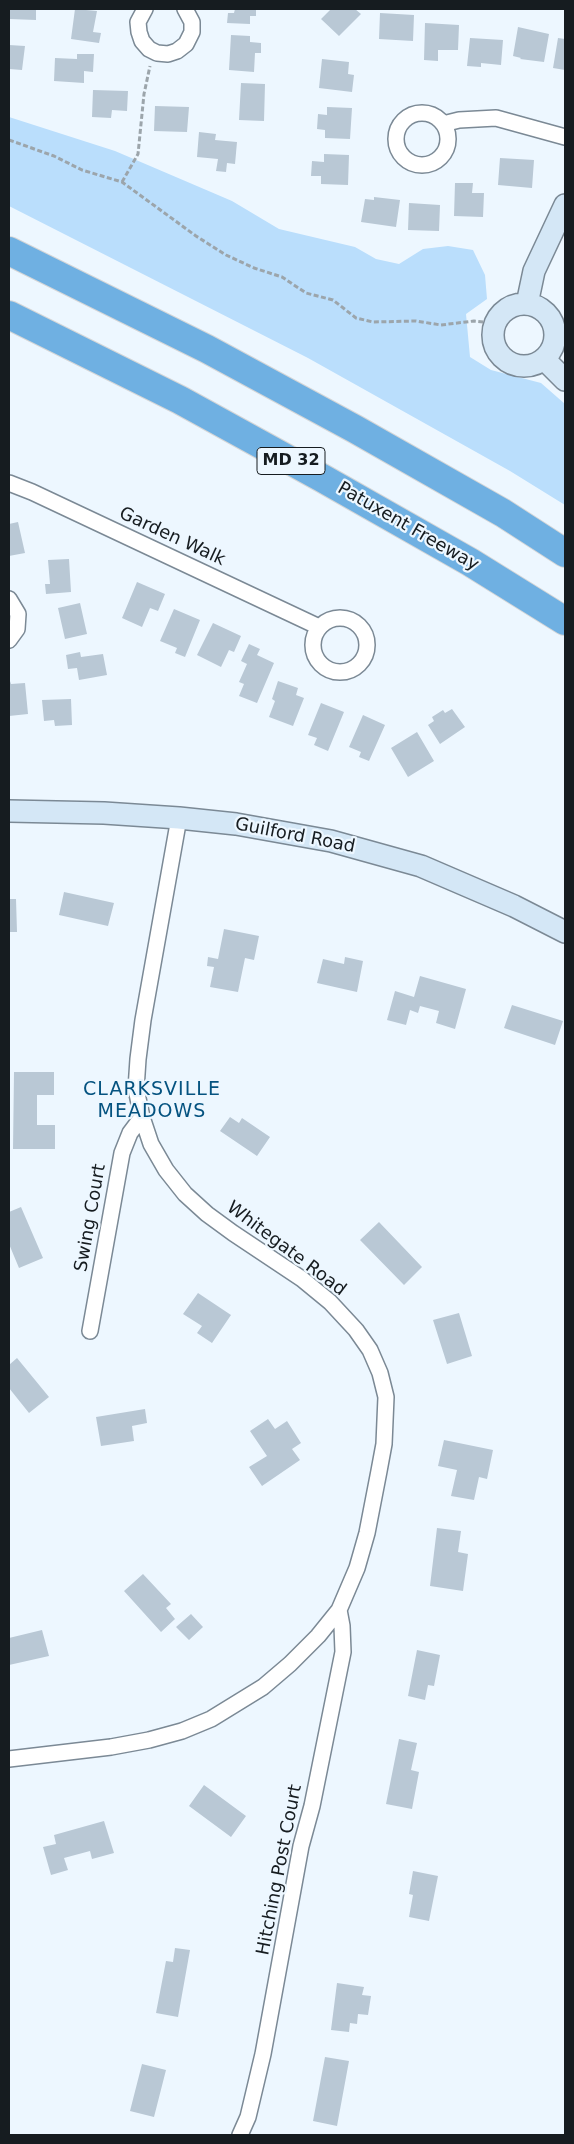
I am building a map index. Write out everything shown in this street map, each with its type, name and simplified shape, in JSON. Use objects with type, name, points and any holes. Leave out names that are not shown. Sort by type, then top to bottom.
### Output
[{"type":"highway","points":[[9,251],[207,349],[285,391],[495,509],[565,553]]},
{"type":"highway","name":"Patuxent Freeway","points":[[9,315],[180,400],[322,478],[470,562],[565,621]]},
{"type":"main road","points":[[527,304],[534,271],[565,205]]},
{"type":"main road","points":[[527,304],[543,310],[550,317],[555,329],[555,340],[551,352],[544,359],[536,364],[524,367],[504,360],[497,352],[493,343],[494,323],[503,311],[513,306],[527,304]]},
{"type":"main road","points":[[544,359],[565,380]]},
{"type":"main road","name":"Guilford Road","points":[[9,811],[104,813],[179,818],[285,831],[372,851],[421,866],[467,884],[565,932]]},
{"type":"street","points":[[145,9],[138,22],[138,32],[142,41],[158,53],[168,54],[177,51],[186,44],[192,32],[192,22],[185,9]]},
{"type":"street","points":[[443,124],[459,120],[496,118],[565,137]]},
{"type":"street","name":"Garden Walk","points":[[9,483],[32,492],[319,627]]},
{"type":"street","points":[[9,599],[18,614],[17,629],[9,640]]},
{"type":"street","name":"Whitegate Road","points":[[9,1759],[149,1740],[182,1731],[211,1719],[263,1687],[318,1636],[339,1610],[357,1568],[367,1533],[381,1462],[386,1420],[386,1397],[380,1373],[370,1350],[356,1330],[330,1302],[302,1279],[207,1214],[185,1194],[166,1170],[151,1144],[142,1117],[136,1089],[138,1059],[179,818]]},
{"type":"street","name":"Swing Court","points":[[90,1331],[122,1153],[130,1133],[142,1117]]},
{"type":"street","name":"Hitching Post Court","points":[[240,2135],[248,2117],[263,2054],[301,1846],[312,1806],[343,1652],[339,1610]]},
{"type":"path","points":[[122,182],[138,154],[144,94],[149,68],[158,53]]},
{"type":"path","points":[[9,140],[54,156],[82,170],[122,182],[196,236],[226,255],[254,268],[282,277],[306,293],[334,300],[356,318],[373,322],[416,321],[441,325],[474,321],[494,323]]},
{"type":"shaded area","points":[[9,117],[115,151],[232,201],[279,229],[355,247],[376,259],[399,264],[423,249],[448,246],[473,250],[485,275],[487,299],[466,314],[470,357],[491,370],[541,383],[565,404],[565,505],[510,471],[308,358],[9,206]]},
{"type":"building","points":[[10,9],[36,9],[36,20],[9,19]]},
{"type":"building","points":[[75,9],[97,11],[93,32],[101,33],[99,43],[71,39]]},
{"type":"building","points":[[235,9],[256,9],[256,16],[250,16],[250,24],[227,23],[228,13],[234,13]]},
{"type":"building","points":[[331,9],[355,9],[361,14],[339,36],[321,19]]},
{"type":"building","points":[[380,13],[414,15],[413,41],[379,39]]},
{"type":"building","points":[[425,23],[459,25],[458,50],[438,50],[438,61],[424,60]]},
{"type":"building","points":[[518,27],[549,34],[544,62],[520,59],[513,56]]},
{"type":"building","points":[[231,35],[250,36],[250,42],[261,43],[261,53],[255,53],[254,72],[229,70]]},
{"type":"building","points":[[470,38],[503,40],[501,65],[481,63],[481,67],[467,66]]},
{"type":"building","points":[[558,38],[565,39],[565,70],[553,68]]},
{"type":"building","points":[[9,45],[25,46],[22,70],[9,69]]},
{"type":"building","points":[[77,54],[94,54],[93,72],[84,71],[84,83],[54,81],[55,58],[77,59]]},
{"type":"building","points":[[322,59],[349,62],[348,74],[354,75],[352,92],[319,88]]},
{"type":"building","points":[[241,83],[265,84],[264,121],[239,120]]},
{"type":"building","points":[[93,90],[128,91],[127,111],[112,110],[111,118],[92,117]]},
{"type":"building","points":[[155,106],[189,107],[187,132],[154,131]]},
{"type":"building","points":[[327,107],[352,108],[350,139],[325,138],[325,130],[317,129],[318,114],[327,115]]},
{"type":"building","points":[[199,132],[216,134],[215,140],[237,142],[235,164],[227,163],[226,172],[216,171],[218,159],[197,157]]},
{"type":"building","points":[[324,154],[349,155],[348,185],[321,184],[321,176],[311,176],[312,161],[324,162]]},
{"type":"building","points":[[500,158],[534,160],[532,188],[498,185]]},
{"type":"building","points":[[455,183],[473,183],[472,193],[484,193],[483,217],[454,216]]},
{"type":"building","points":[[374,197],[400,200],[396,227],[361,222],[365,199],[374,200]]},
{"type":"building","points":[[409,203],[440,205],[439,231],[408,230]]},
{"type":"building","points":[[18,522],[25,553],[9,556],[9,524]]},
{"type":"building","points":[[69,559],[71,592],[46,594],[45,584],[50,584],[48,560]]},
{"type":"building","points":[[137,582],[165,594],[158,611],[150,608],[142,627],[122,618]]},
{"type":"building","points":[[80,603],[87,634],[65,639],[58,608]]},
{"type":"building","points":[[174,609],[200,620],[185,657],[175,653],[177,648],[160,641]]},
{"type":"building","points":[[213,623],[241,636],[234,652],[229,650],[221,667],[197,655]]},
{"type":"building","points":[[249,644],[260,649],[257,655],[274,663],[257,703],[239,696],[244,684],[239,682],[247,664],[241,661]]},
{"type":"building","points":[[80,652],[81,657],[103,654],[107,675],[79,680],[77,668],[68,669],[66,655]]},
{"type":"building","points":[[9,678],[11,684],[25,683],[28,714],[9,716]]},
{"type":"building","points":[[278,681],[298,688],[296,695],[304,698],[293,726],[269,717],[275,701],[272,699]]},
{"type":"building","points":[[71,699],[72,725],[55,726],[54,720],[44,721],[42,700]]},
{"type":"building","points":[[321,703],[344,712],[328,751],[314,745],[317,738],[308,735]]},
{"type":"building","points":[[452,709],[465,727],[440,744],[428,725],[434,721],[432,717],[443,710],[445,713]]},
{"type":"building","points":[[363,715],[385,725],[369,761],[359,757],[361,752],[349,747]]},
{"type":"building","points":[[417,732],[434,761],[408,777],[391,748]]},
{"type":"building","points":[[64,892],[114,903],[108,926],[59,915]]},
{"type":"building","points":[[9,899],[16,899],[17,932],[9,932]]},
{"type":"building","points":[[224,929],[259,936],[254,960],[245,958],[238,992],[210,987],[214,967],[207,966],[208,957],[218,959]]},
{"type":"building","points":[[345,957],[363,961],[357,992],[317,983],[323,959],[344,964]]},
{"type":"building","points":[[420,976],[466,989],[455,1029],[436,1023],[439,1011],[420,1006],[418,1013],[410,1010],[406,1025],[387,1020],[395,991],[414,997]]},
{"type":"building","points":[[512,1005],[563,1021],[555,1045],[504,1028]]},
{"type":"building","points":[[14,1072],[54,1072],[54,1095],[37,1095],[37,1125],[55,1125],[55,1149],[13,1149]]},
{"type":"building","points":[[230,1117],[239,1123],[242,1118],[270,1137],[257,1156],[220,1131]]},
{"type":"building","points":[[21,1207],[43,1258],[19,1268],[9,1244],[9,1212]]},
{"type":"building","points":[[379,1222],[422,1267],[404,1285],[360,1240]]},
{"type":"building","points":[[198,1293],[231,1315],[212,1343],[197,1333],[202,1326],[183,1314]]},
{"type":"building","points":[[459,1313],[472,1356],[447,1364],[433,1320]]},
{"type":"building","points":[[17,1358],[49,1397],[29,1413],[9,1388],[9,1365]]},
{"type":"building","points":[[145,1409],[147,1423],[132,1426],[134,1441],[101,1446],[96,1417]]},
{"type":"building","points":[[268,1419],[275,1429],[287,1421],[301,1443],[292,1449],[300,1460],[262,1486],[249,1467],[267,1456],[250,1431]]},
{"type":"building","points":[[444,1440],[493,1450],[487,1479],[479,1477],[474,1500],[451,1496],[457,1470],[438,1466]]},
{"type":"building","points":[[437,1528],[461,1531],[458,1552],[468,1554],[463,1591],[430,1586]]},
{"type":"building","points":[[143,1574],[171,1604],[166,1608],[175,1619],[161,1632],[124,1591]]},
{"type":"building","points":[[191,1614],[203,1627],[189,1640],[176,1627]]},
{"type":"building","points":[[42,1630],[49,1656],[9,1665],[9,1638]]},
{"type":"building","points":[[417,1650],[440,1655],[434,1686],[428,1685],[425,1700],[408,1696]]},
{"type":"building","points":[[399,1739],[417,1743],[411,1770],[419,1772],[412,1809],[386,1804]]},
{"type":"building","points":[[204,1785],[246,1816],[231,1837],[189,1806]]},
{"type":"building","points":[[104,1821],[114,1853],[92,1859],[90,1851],[64,1858],[68,1870],[51,1875],[43,1847],[56,1844],[54,1835]]},
{"type":"building","points":[[413,1871],[438,1876],[429,1921],[409,1917],[413,1895],[409,1894]]},
{"type":"building","points":[[175,1948],[190,1950],[178,2017],[156,2013],[166,1961],[173,1962]]},
{"type":"building","points":[[337,1983],[364,1987],[362,1995],[371,1996],[368,2015],[358,2014],[357,2024],[350,2023],[349,2032],[331,2030]]},
{"type":"building","points":[[325,2057],[349,2061],[337,2126],[313,2121]]},
{"type":"building","points":[[142,2064],[166,2070],[154,2117],[130,2111]]},
{"type":"district","name":"CLARKSVILLE MEADOWS","points":[[152,1101]]}]
